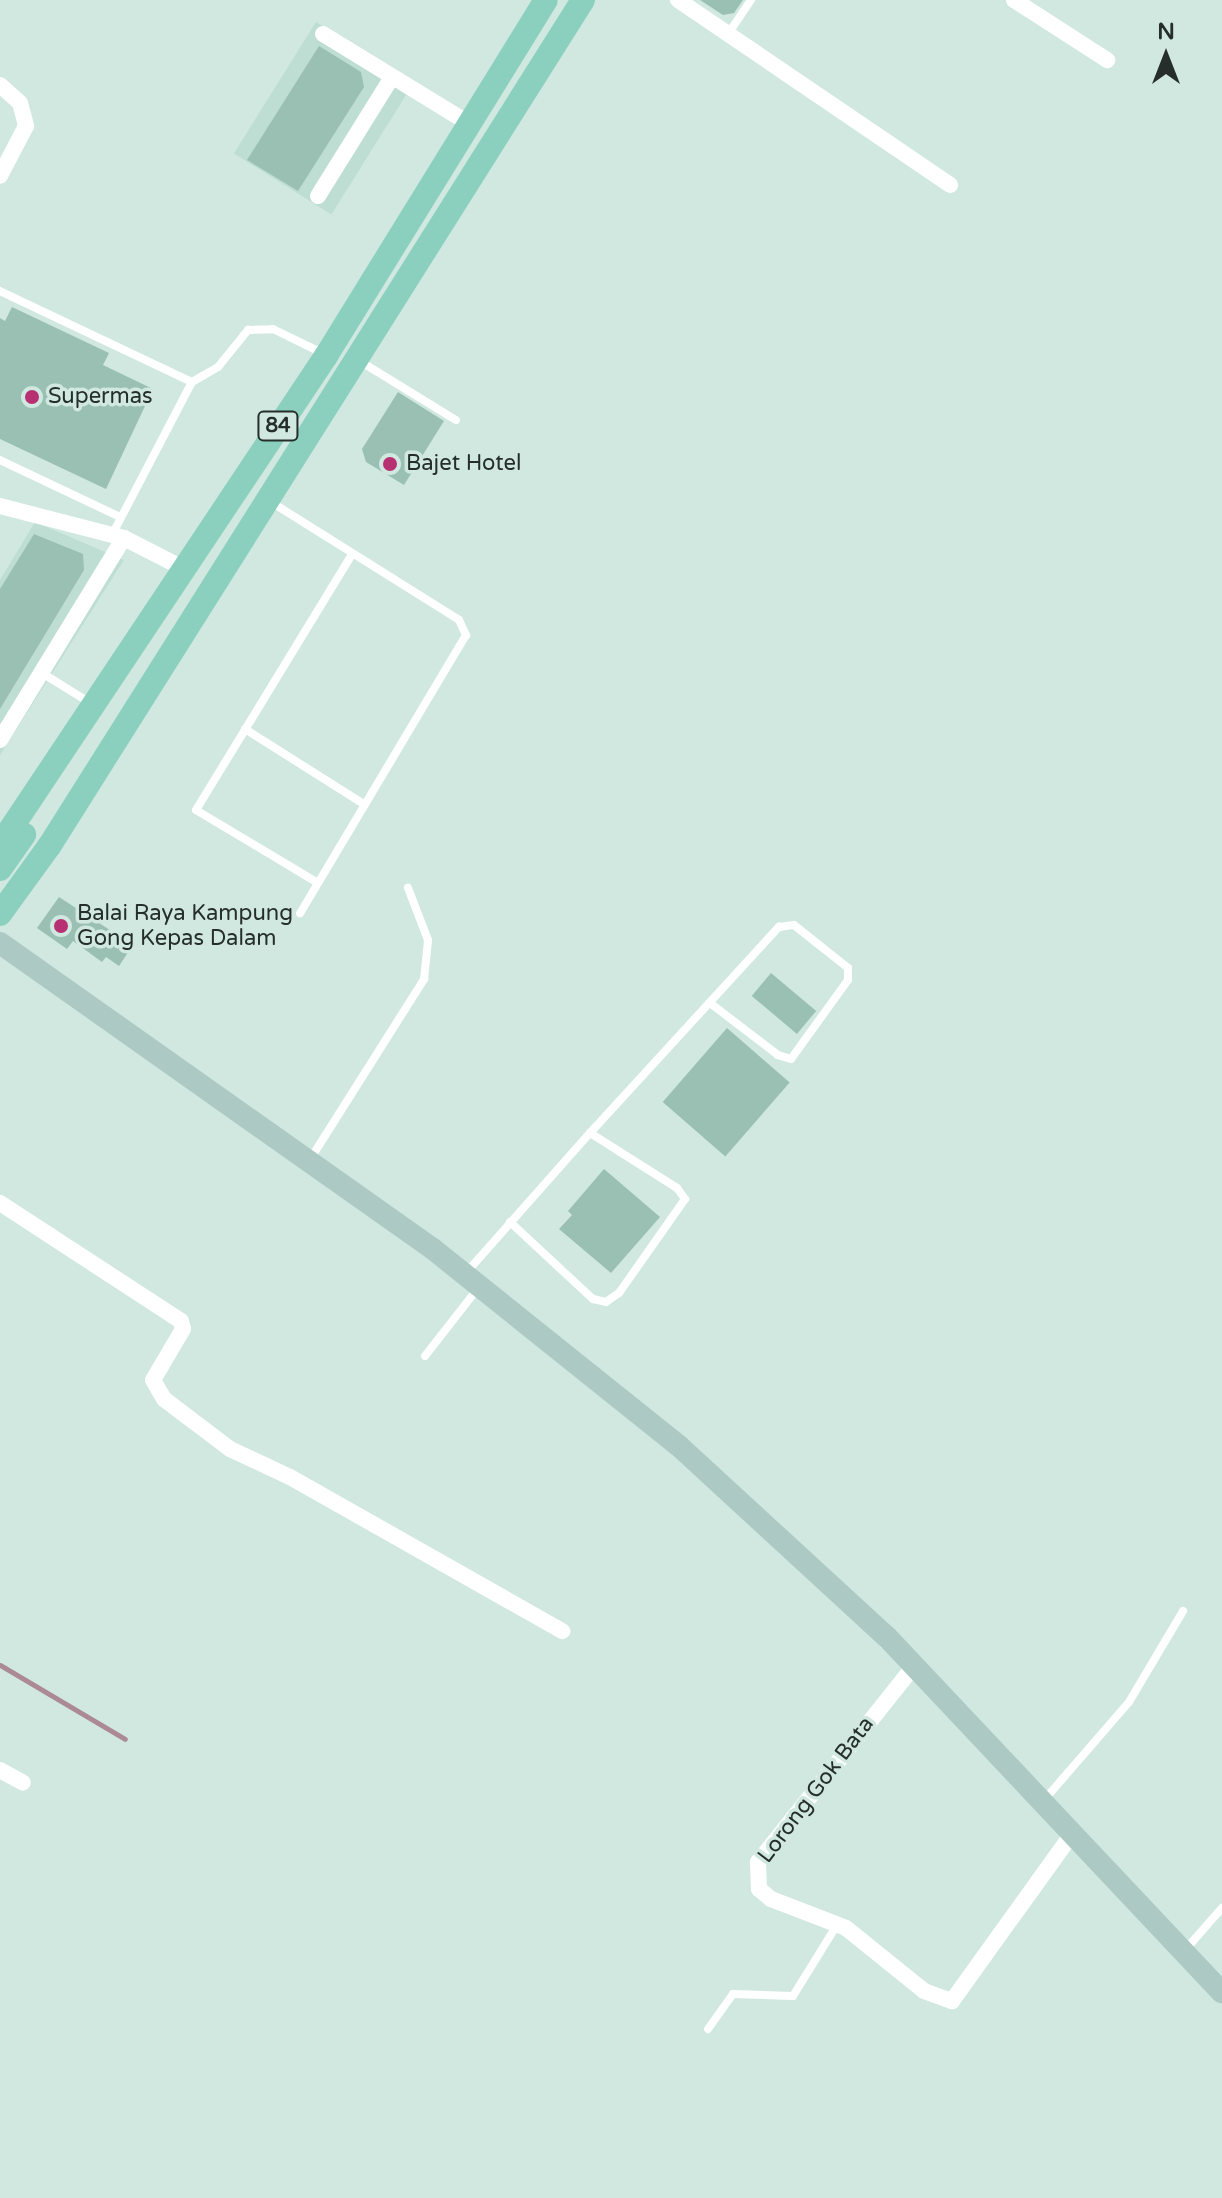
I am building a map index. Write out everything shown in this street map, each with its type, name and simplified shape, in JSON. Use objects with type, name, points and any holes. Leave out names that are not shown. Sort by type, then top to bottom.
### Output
[{"type":"main road","name":"84","points":[[0,845],[181,567],[326,356],[546,0]]},
{"type":"main road","name":"84","points":[[0,914],[50,845],[583,0]]},
{"type":"main road","points":[[0,869],[53,788],[60,755]]},
{"type":"main road","points":[[0,943],[311,1159],[473,1279],[734,1494],[824,1574],[1222,1992]]},
{"type":"street","points":[[678,0],[950,185]]},
{"type":"street","points":[[1014,0],[1107,60]]},
{"type":"street","points":[[323,34],[470,124]]},
{"type":"street","points":[[318,196],[392,77]]},
{"type":"street","points":[[0,85],[20,103],[26,126],[0,176]]},
{"type":"street","points":[[0,506],[118,536],[181,567]]},
{"type":"street","points":[[0,740],[42,673],[118,536]]},
{"type":"street","points":[[0,1203],[183,1323],[153,1380],[164,1399],[230,1449],[290,1477],[562,1631]]},
{"type":"street","name":"Lorong Gok Bata","points":[[914,1666],[756,1867],[759,1889],[771,1899],[838,1923],[924,1991],[952,2001],[1072,1834]]},
{"type":"street","points":[[0,1770],[23,1783]]},
{"type":"lane","points":[[728,34],[751,0]]},
{"type":"lane","points":[[0,291],[192,382]]},
{"type":"lane","points":[[118,536],[118,516],[192,382],[218,367],[256,327],[273,329],[326,356]]},
{"type":"lane","points":[[355,358],[456,420]]},
{"type":"lane","points":[[0,460],[118,516]]},
{"type":"lane","points":[[266,500],[459,620],[466,635],[300,913]]},
{"type":"lane","points":[[318,883],[196,810],[352,554]]},
{"type":"lane","points":[[42,673],[92,705]]},
{"type":"lane","points":[[245,729],[365,805]]},
{"type":"lane","points":[[311,1159],[424,979],[428,940],[408,888]]},
{"type":"lane","points":[[425,1356],[510,1222],[710,1003],[786,923],[848,968],[848,980],[791,1059],[778,1055],[710,1003]]},
{"type":"lane","points":[[510,1222],[593,1299],[606,1302],[619,1293],[685,1199],[677,1188],[590,1133]]},
{"type":"lane","points":[[1042,1802],[1129,1702],[1183,1611]]},
{"type":"lane","points":[[1183,1953],[1222,1908]]},
{"type":"lane","points":[[708,2029],[733,1994],[793,1996],[838,1923]]},
{"type":"shaded area","points":[[316,22],[414,83],[331,214],[234,153]]},
{"type":"shaded area","points":[[35,522],[124,560],[0,755],[0,580]]},
{"type":"building","points":[[700,0],[743,0],[734,13],[723,15]]},
{"type":"building","points":[[319,46],[361,72],[364,87],[298,191],[247,160]]},
{"type":"building","points":[[12,307],[109,353],[103,365],[153,389],[106,489],[0,439],[0,318],[5,321]]},
{"type":"building","points":[[398,392],[444,421],[404,485],[366,462],[362,449]]},
{"type":"building","points":[[34,534],[83,554],[84,570],[0,709],[0,589]]},
{"type":"building","points":[[59,897],[133,945],[119,966],[106,957],[102,962],[73,941],[67,949],[37,928]]},
{"type":"building","points":[[771,973],[816,1011],[797,1034],[752,996]]},
{"type":"building","points":[[727,1028],[790,1082],[725,1156],[663,1102]]},
{"type":"building","points":[[604,1169],[660,1217],[611,1273],[559,1229],[572,1215],[568,1211]]},
{"type":"waterway","points":[[0,1665],[125,1739]]},
{"type":"place","name":"Supermas","points":[[32,397]]},
{"type":"place","name":"Bajet Hotel","points":[[390,464]]},
{"type":"place","name":"Balai Raya Kampung Gong Kepas Dalam","points":[[61,926]]}]
